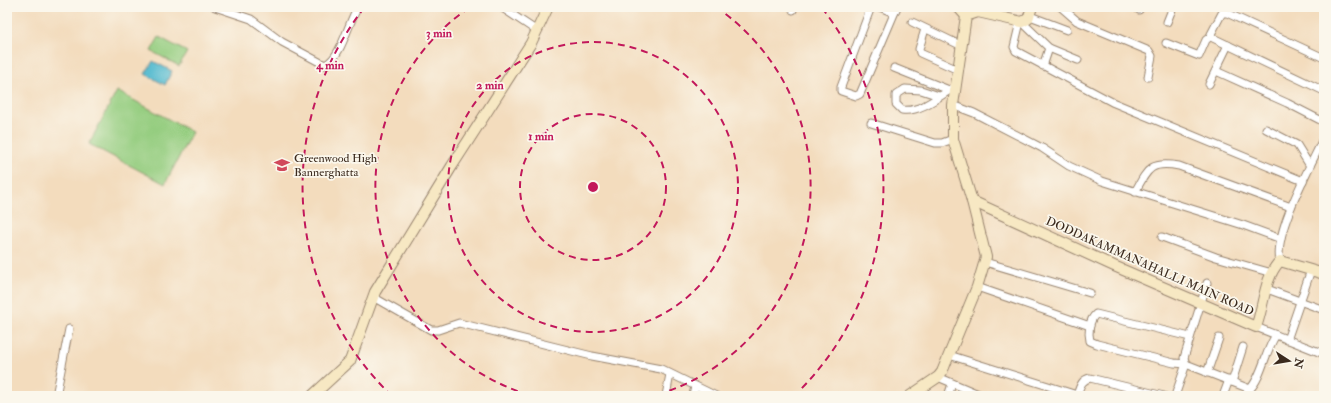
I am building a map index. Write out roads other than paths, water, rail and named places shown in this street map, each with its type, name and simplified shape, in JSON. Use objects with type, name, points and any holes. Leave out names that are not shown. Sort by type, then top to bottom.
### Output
[{"type":"street","points":[[215,7],[251,19],[282,42],[325,65],[329,63],[336,54],[358,7]]},
{"type":"street","points":[[501,7],[537,31]]},
{"type":"street","points":[[312,396],[350,361],[373,297],[537,31],[548,7]]},
{"type":"street","points":[[870,7],[841,87],[841,91],[856,96],[860,94],[896,10],[880,7]]},
{"type":"street","points":[[910,396],[938,377],[949,355],[977,287],[985,262],[985,248],[952,139],[953,88],[958,70],[966,16],[958,7]]},
{"type":"street","points":[[1061,7],[1077,21],[1149,51],[1152,59],[1148,77]]},
{"type":"street","points":[[1167,22],[1173,7]]},
{"type":"street","points":[[966,16],[979,10],[1026,16],[1067,30]]},
{"type":"street","points":[[1166,43],[1199,56],[1206,40],[1212,36],[1222,13],[1224,13],[1324,58]]},
{"type":"street","points":[[1026,16],[1049,48],[1078,60]]},
{"type":"street","points":[[1026,16],[1014,49],[1112,102],[1303,181]]},
{"type":"street","points":[[912,22],[962,46]]},
{"type":"street","points":[[925,29],[919,49],[920,53],[958,70]]},
{"type":"street","points":[[1212,36],[1324,91]]},
{"type":"street","points":[[1209,84],[1228,45]]},
{"type":"street","points":[[1043,66],[1049,48]]},
{"type":"street","points":[[894,68],[953,88]]},
{"type":"street","points":[[1216,71],[1287,103],[1324,122]]},
{"type":"street","points":[[939,96],[921,90],[905,89],[896,95],[896,104],[898,108],[908,111],[939,96],[953,88]]},
{"type":"street","points":[[953,105],[974,113],[1042,148],[1069,166],[1102,181],[1244,225],[1281,239]]},
{"type":"street","points":[[871,123],[935,143],[952,139]]},
{"type":"street","points":[[1266,129],[1297,145],[1310,166]]},
{"type":"street","points":[[1324,137],[1291,207],[1278,254],[1280,261],[1324,274]]},
{"type":"street","points":[[1135,192],[1150,168],[1160,164],[1170,164],[1291,207]]},
{"type":"street","name":"DODDAKAMMANAHALLI MAIN ROAD","points":[[972,201],[1114,266],[1256,326],[1272,273],[1280,261]]},
{"type":"street","points":[[1162,237],[1216,256],[1272,273]]},
{"type":"street","points":[[985,262],[1090,293]]},
{"type":"street","points":[[1288,340],[1311,270]]},
{"type":"street","points":[[1175,396],[1186,364],[1184,358],[1207,283]]},
{"type":"street","points":[[977,287],[1090,326]]},
{"type":"street","points":[[1267,289],[1324,310]]},
{"type":"street","points":[[373,297],[431,330],[438,330],[459,324],[592,356],[654,367],[716,396]]},
{"type":"street","points":[[1190,337],[1096,314],[1093,317],[1090,326],[1090,341],[1097,344],[1174,363],[1186,364],[1231,381],[1249,392],[1255,383],[1270,345],[1276,335]]},
{"type":"street","points":[[1256,326],[1324,354]]},
{"type":"street","points":[[56,396],[69,329]]},
{"type":"street","points":[[1207,372],[1219,338]]},
{"type":"street","points":[[1223,396],[1231,381],[1243,347]]},
{"type":"street","points":[[949,355],[1080,395],[1081,384],[1084,380],[1090,378],[1164,396]]},
{"type":"street","points":[[666,396],[670,374]]},
{"type":"street","points":[[938,377],[982,396]]},
{"type":"street","points":[[948,396],[952,384]]},
{"type":"street","points":[[693,396],[695,386]]},
{"type":"water","points":[[153,61],[172,71],[165,85],[145,74]]},
{"type":"place","name":"Greenwood High Bannerghatta","points":[[282,165]]}]
